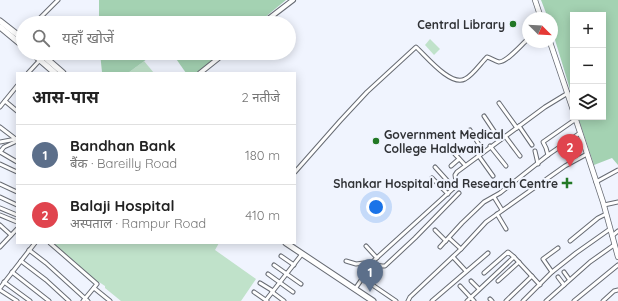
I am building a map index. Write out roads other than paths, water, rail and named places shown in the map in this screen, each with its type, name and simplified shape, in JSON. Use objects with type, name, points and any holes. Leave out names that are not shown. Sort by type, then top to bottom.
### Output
[{"type":"highway","points":[[0,21],[16,33]]},
{"type":"highway","points":[[0,27],[16,40]]},
{"type":"highway","points":[[44,60],[54,72]]},
{"type":"highway","points":[[46,60],[62,72]]},
{"type":"highway","points":[[287,244],[373,301]]},
{"type":"main road","points":[[272,16],[293,0]]},
{"type":"main road","points":[[535,0],[539,12]]},
{"type":"main road","points":[[552,48],[570,100]]},
{"type":"main road","points":[[201,72],[216,60]]},
{"type":"main road","points":[[577,120],[604,205],[618,257]]},
{"type":"street","points":[[42,16],[58,0]]},
{"type":"street","points":[[296,171],[367,92],[416,47],[447,76],[460,81],[467,79],[487,57],[498,62],[501,61],[512,54],[522,45]]},
{"type":"street","points":[[29,72],[38,60]]},
{"type":"street","points":[[0,107],[16,87]]},
{"type":"street","points":[[355,289],[370,265],[456,186],[454,175],[483,151],[568,93]]},
{"type":"street","points":[[5,101],[16,110]]},
{"type":"street","points":[[499,103],[532,145]]},
{"type":"street","points":[[484,116],[500,140]]},
{"type":"street","points":[[548,155],[543,142],[573,120]]},
{"type":"street","points":[[0,127],[16,139]]},
{"type":"street","points":[[470,130],[483,151]]},
{"type":"street","points":[[440,247],[484,202],[494,197],[548,155],[580,133]]},
{"type":"street","points":[[505,136],[520,156]]},
{"type":"street","points":[[0,142],[16,140]]},
{"type":"street","points":[[16,141],[0,152],[16,161]]},
{"type":"street","points":[[490,146],[506,166]]},
{"type":"street","points":[[456,155],[462,150]]},
{"type":"street","points":[[535,151],[538,164]]},
{"type":"street","points":[[453,152],[465,165]]},
{"type":"street","points":[[408,301],[410,297],[453,257],[483,225],[565,166],[587,154]]},
{"type":"street","points":[[478,156],[493,176]]},
{"type":"street","points":[[451,166],[459,158]]},
{"type":"street","points":[[0,164],[16,172]]},
{"type":"street","points":[[435,167],[454,188]]},
{"type":"street","points":[[596,182],[618,170]]},
{"type":"street","points":[[432,178],[448,194]]},
{"type":"street","points":[[0,184],[16,192]]},
{"type":"street","points":[[346,261],[356,264],[364,263],[385,266],[459,193]]},
{"type":"street","points":[[0,197],[16,205]]},
{"type":"street","points":[[494,197],[502,210]]},
{"type":"street","points":[[604,205],[618,202]]},
{"type":"street","points":[[0,208],[16,215]]},
{"type":"street","points":[[497,214],[506,229]]},
{"type":"street","points":[[570,241],[598,218],[606,214]]},
{"type":"street","points":[[0,215],[16,222]]},
{"type":"street","points":[[0,225],[11,236]]},
{"type":"street","points":[[523,301],[552,272],[610,229]]},
{"type":"street","points":[[0,247],[16,230]]},
{"type":"street","points":[[435,230],[461,249]]},
{"type":"street","points":[[612,236],[618,231]]},
{"type":"street","points":[[17,301],[0,287],[34,244]]},
{"type":"street","points":[[29,250],[46,263],[86,300],[97,284],[51,244]]},
{"type":"street","points":[[546,301],[590,262],[614,245]]},
{"type":"street","points":[[366,246],[377,258]]},
{"type":"street","points":[[552,272],[543,259],[558,248]]},
{"type":"street","points":[[484,273],[508,252],[540,285]]},
{"type":"street","points":[[432,301],[488,253]]},
{"type":"street","points":[[254,292],[266,301],[302,254]]},
{"type":"street","points":[[281,256],[294,265]]},
{"type":"street","points":[[453,257],[466,271]]},
{"type":"street","points":[[466,301],[514,257]]},
{"type":"street","points":[[21,261],[46,280],[69,301]]},
{"type":"street","points":[[498,281],[519,262]]},
{"type":"street","points":[[274,265],[301,284]]},
{"type":"street","points":[[574,301],[618,265]]},
{"type":"street","points":[[12,272],[49,301]]},
{"type":"street","points":[[564,272],[570,280]]},
{"type":"street","points":[[268,274],[293,292]]},
{"type":"street","points":[[506,301],[532,276]]},
{"type":"street","points":[[558,277],[564,285]]},
{"type":"street","points":[[471,281],[479,289]]},
{"type":"street","points":[[4,282],[30,301]]},
{"type":"street","points":[[260,283],[284,301]]},
{"type":"street","points":[[371,284],[396,301]]},
{"type":"street","points":[[460,286],[474,301]]},
{"type":"street","points":[[94,288],[110,301]]},
{"type":"street","points":[[603,301],[614,291],[618,290]]},
{"type":"place","name":"Central Library","points":[[513,24]]},
{"type":"place","name":"Government Medical College Haldwani","points":[[376,141]]},
{"type":"place","name":"Balaji Hospital","points":[[570,167]]},
{"type":"place","name":"Shankar Hospital and Research Centre","points":[[567,183]]},
{"type":"place","name":"Bandhan Bank","points":[[370,292]]}]
